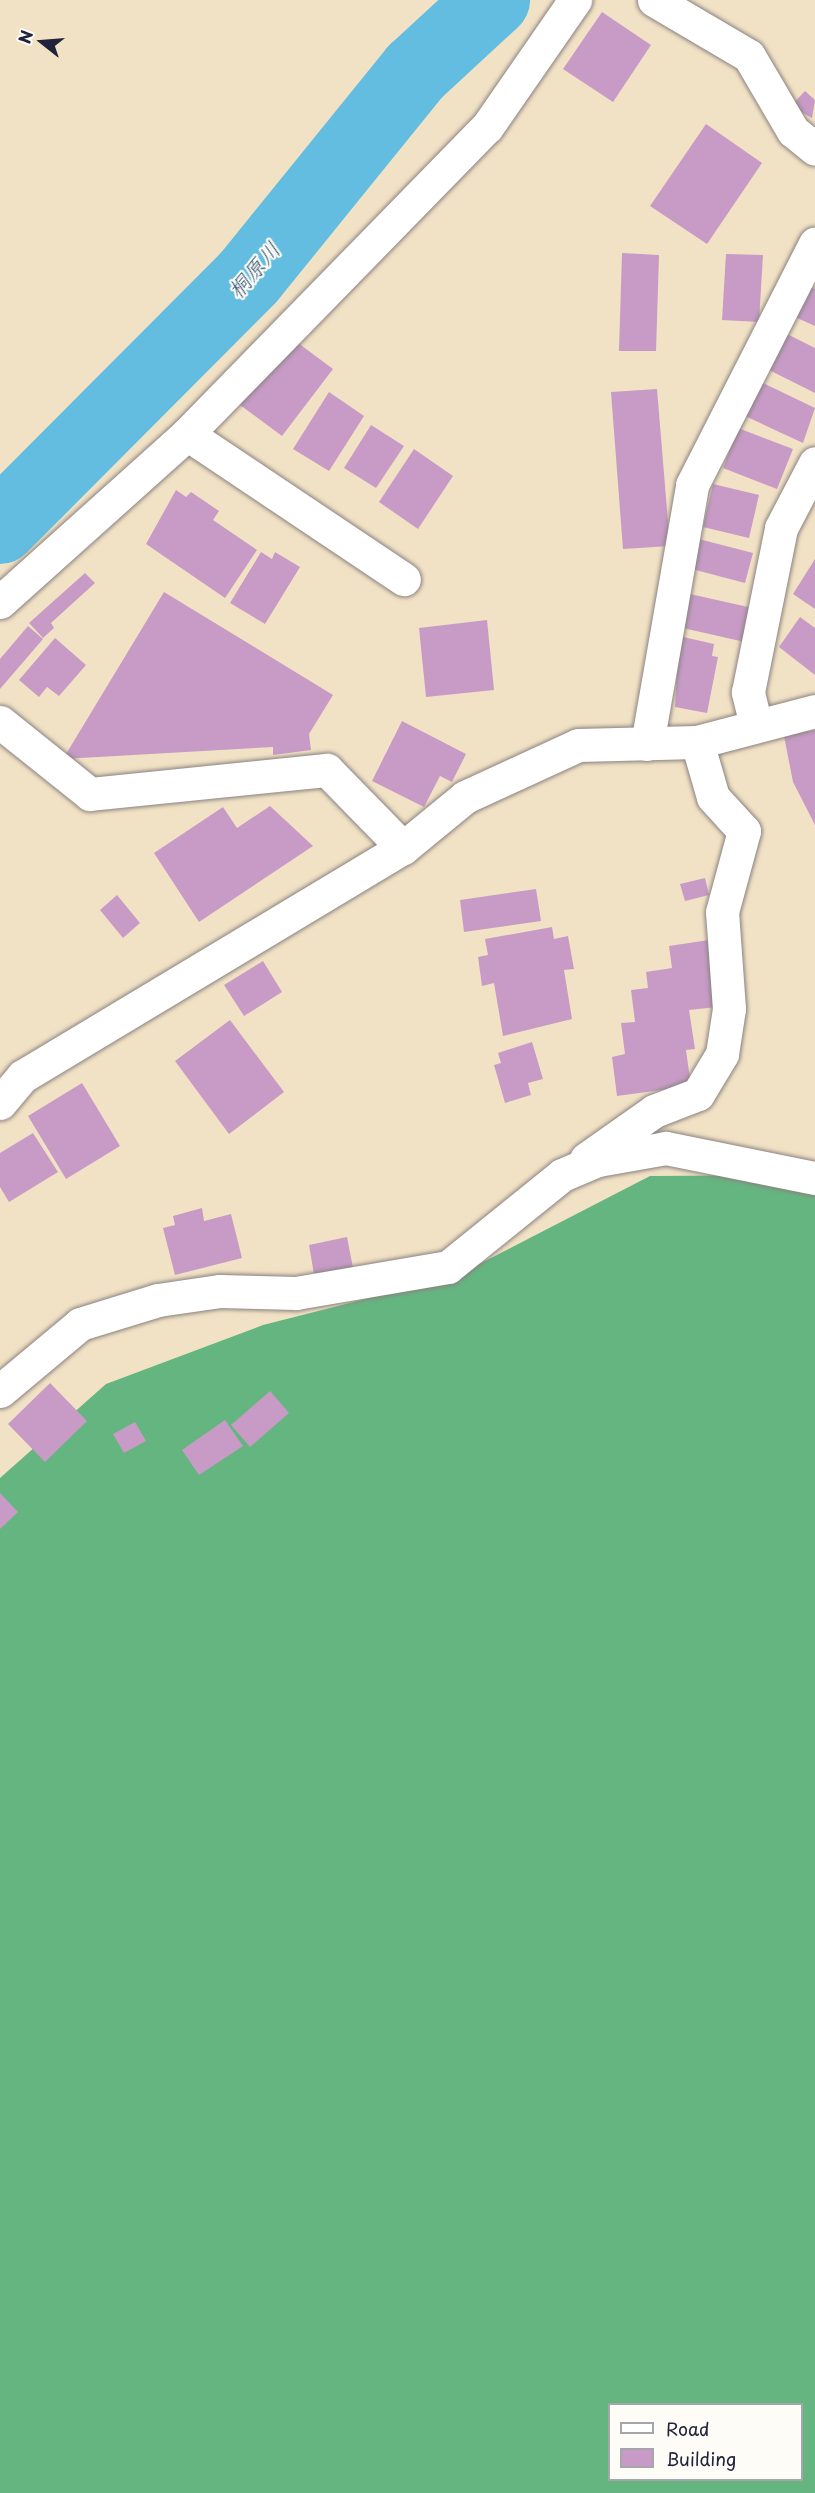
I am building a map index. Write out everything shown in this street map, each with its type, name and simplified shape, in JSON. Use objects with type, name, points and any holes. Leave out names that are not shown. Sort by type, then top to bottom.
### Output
[{"type":"street","points":[[0,602],[187,434],[486,127],[575,0]]},
{"type":"street","points":[[654,0],[749,56],[793,131],[815,149]]},
{"type":"street","points":[[647,744],[692,485],[815,244]]},
{"type":"street","points":[[187,434],[404,579]]},
{"type":"street","points":[[756,725],[748,692],[781,528],[815,463]]},
{"type":"street","points":[[0,1103],[23,1076],[403,848],[465,797],[578,745],[697,742],[815,711]]},
{"type":"street","points":[[0,722],[90,794],[327,770],[403,848]]},
{"type":"street","points":[[0,1391],[80,1324],[158,1300],[220,1291],[296,1293],[448,1267],[562,1175],[654,1111],[698,1094],[722,1054],[729,1009],[722,912],[744,831],[713,796],[697,742]]},
{"type":"street","points":[[562,1175],[598,1160],[666,1148],[815,1178]]},
{"type":"green space","points":[[815,1175],[815,2493],[0,2493],[0,1478],[106,1384],[263,1325],[456,1276],[650,1176]]},
{"type":"building","points":[[602,12],[651,45],[613,102],[563,69]]},
{"type":"building","points":[[805,91],[815,100],[812,118],[791,106]]},
{"type":"building","points":[[706,124],[762,163],[707,244],[650,206]]},
{"type":"building","points":[[622,253],[659,255],[656,351],[619,351]]},
{"type":"building","points":[[726,254],[763,255],[759,322],[722,320]]},
{"type":"building","points":[[809,286],[815,289],[815,326],[795,317]]},
{"type":"building","points":[[787,334],[815,348],[815,393],[769,370]]},
{"type":"building","points":[[290,337],[333,369],[282,436],[240,405]]},
{"type":"building","points":[[761,382],[815,408],[803,443],[745,416]]},
{"type":"building","points":[[657,389],[670,546],[623,549],[611,392]]},
{"type":"building","points":[[329,392],[364,416],[329,471],[293,449]]},
{"type":"building","points":[[371,425],[404,446],[376,488],[344,468]]},
{"type":"building","points":[[738,428],[793,449],[777,489],[723,468]]},
{"type":"building","points":[[414,449],[453,476],[418,529],[379,502]]},
{"type":"building","points":[[713,484],[759,495],[749,538],[703,527]]},
{"type":"building","points":[[176,490],[186,497],[191,492],[219,511],[213,520],[257,550],[225,598],[146,544]]},
{"type":"building","points":[[695,538],[753,553],[745,583],[688,568]]},
{"type":"building","points":[[261,552],[272,559],[275,552],[300,567],[265,624],[230,603]]},
{"type":"building","points":[[815,559],[815,609],[793,594]]},
{"type":"building","points":[[85,573],[95,583],[51,623],[54,628],[43,638],[29,623]]},
{"type":"building","points":[[164,592],[333,695],[309,734],[311,750],[273,755],[273,747],[63,759]]},
{"type":"building","points":[[690,594],[757,609],[749,643],[683,628]]},
{"type":"building","points":[[800,617],[815,628],[815,675],[779,647]]},
{"type":"building","points":[[487,620],[494,690],[426,697],[419,628]]},
{"type":"building","points":[[28,626],[43,639],[0,689],[0,659]]},
{"type":"building","points":[[679,636],[714,644],[712,656],[718,657],[707,713],[675,707]]},
{"type":"building","points":[[55,638],[86,665],[59,696],[47,687],[39,697],[19,680]]},
{"type":"building","points":[[402,721],[466,754],[452,782],[440,776],[424,807],[372,781]]},
{"type":"building","points":[[815,730],[815,825],[793,782],[784,736]]},
{"type":"building","points":[[270,806],[313,846],[199,922],[154,853],[223,807],[237,828]]},
{"type":"building","points":[[705,878],[709,895],[685,901],[680,884]]},
{"type":"building","points":[[536,889],[541,921],[464,932],[460,900]]},
{"type":"building","points":[[117,895],[140,923],[123,938],[100,910]]},
{"type":"building","points":[[552,927],[554,939],[568,936],[574,969],[564,970],[572,1019],[503,1036],[494,983],[482,986],[478,957],[488,955],[485,939]]},
{"type":"building","points":[[709,940],[717,1007],[689,1010],[695,1049],[686,1050],[691,1086],[617,1096],[612,1057],[625,1054],[621,1023],[635,1022],[631,990],[648,988],[646,972],[672,968],[669,946]]},
{"type":"building","points":[[263,961],[282,992],[244,1016],[224,985]]},
{"type":"building","points":[[230,1020],[284,1092],[229,1134],[175,1061]]},
{"type":"building","points":[[532,1042],[543,1079],[528,1083],[531,1095],[505,1103],[494,1065],[501,1063],[498,1053]]},
{"type":"building","points":[[82,1083],[120,1146],[66,1179],[28,1116]]},
{"type":"building","points":[[33,1133],[58,1172],[9,1202],[0,1187],[0,1153]]},
{"type":"building","points":[[202,1208],[204,1221],[231,1214],[242,1258],[175,1275],[163,1228],[175,1225],[173,1216]]},
{"type":"building","points":[[347,1237],[354,1273],[315,1280],[309,1245]]},
{"type":"building","points":[[50,1383],[87,1421],[45,1462],[8,1424]]},
{"type":"building","points":[[270,1391],[289,1413],[250,1447],[231,1425]]},
{"type":"building","points":[[225,1420],[243,1446],[199,1475],[182,1450]]},
{"type":"building","points":[[135,1422],[146,1441],[124,1453],[113,1434]]},
{"type":"building","points":[[0,1493],[18,1512],[0,1529]]},
{"type":"waterway","name":"桐原川","points":[[0,527],[249,277],[416,71],[493,0]]}]
